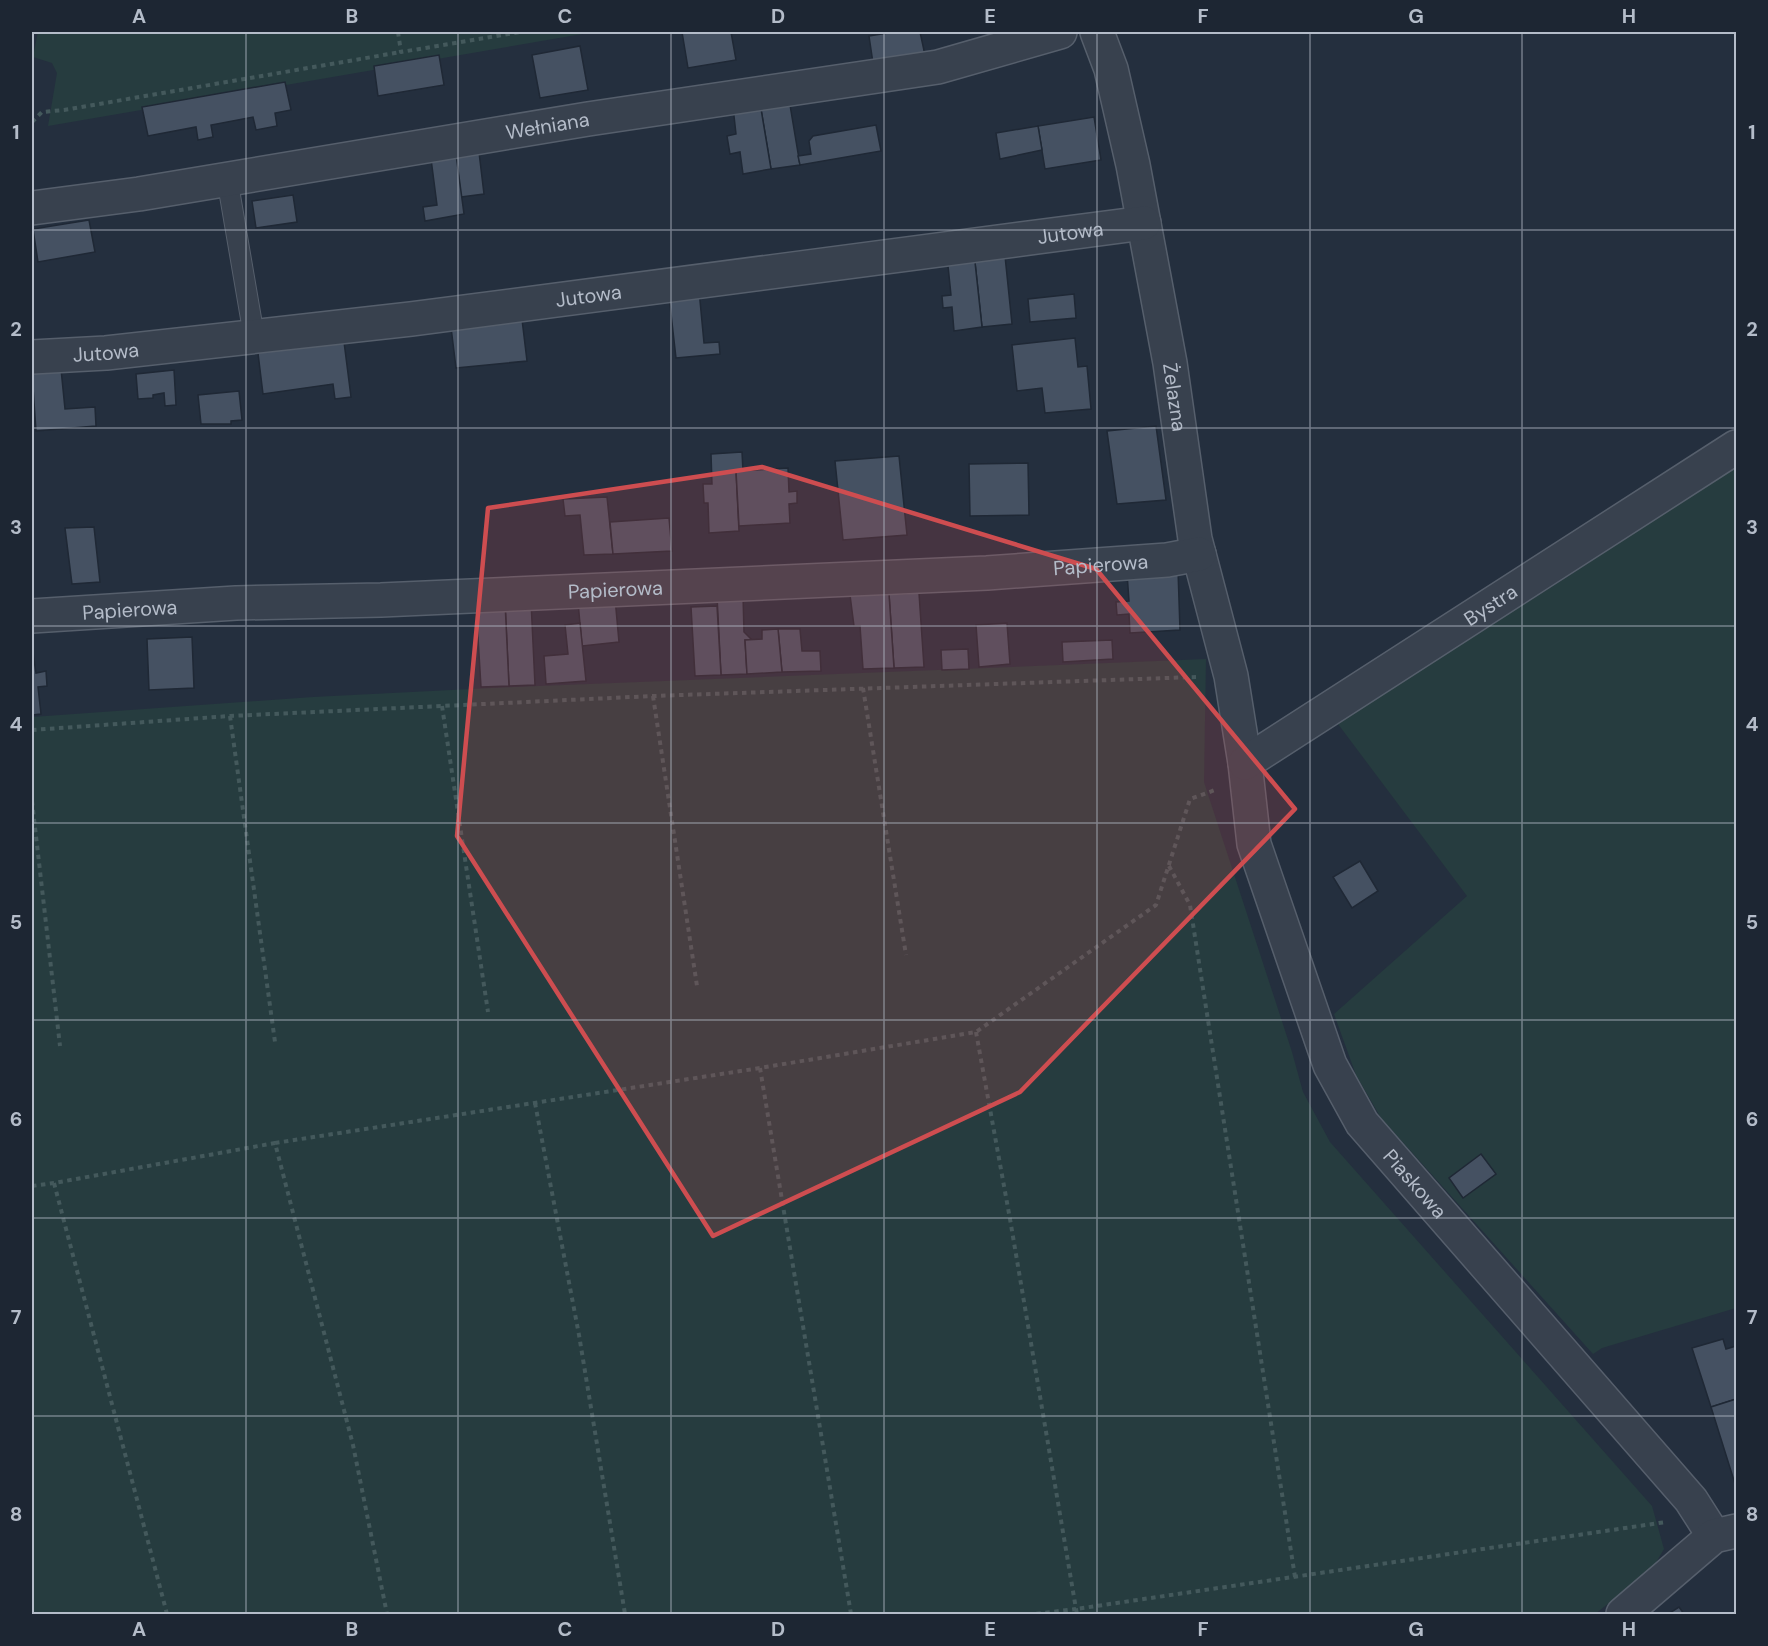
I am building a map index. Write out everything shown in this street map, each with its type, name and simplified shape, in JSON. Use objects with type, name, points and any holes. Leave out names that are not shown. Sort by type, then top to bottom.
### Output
[{"type":"street","name":"Wełniana","points":[[32,208],[139,194],[588,119],[938,67],[1060,32]]},
{"type":"street","name":"Żelazna","points":[[1097,32],[1111,69],[1144,224],[1170,363],[1199,554],[1231,676],[1246,771]]},
{"type":"street","name":"Jutowa","points":[[32,357],[106,353],[411,319],[1144,224]]},
{"type":"street","name":"Bystra","points":[[1246,771],[1737,447]]},
{"type":"street","name":"Papierowa","points":[[32,616],[236,603],[392,600],[987,573],[1167,560],[1199,554]]},
{"type":"street","name":"Piaskowa","points":[[1246,771],[1254,844],[1330,1065],[1362,1123],[1718,1528]]},
{"type":"street","points":[[1623,1614],[1718,1528]]},
{"type":"lane","points":[[227,178],[254,336]]},
{"type":"path","points":[[398,32],[401,52]]},
{"type":"path","points":[[32,122],[42,112],[522,32]]},
{"type":"path","points":[[32,730],[230,716],[653,696],[1231,676]]},
{"type":"path","points":[[863,688],[906,955]]},
{"type":"path","points":[[653,696],[698,986]]},
{"type":"path","points":[[442,706],[488,1012]]},
{"type":"path","points":[[230,716],[275,1042]]},
{"type":"path","points":[[32,1186],[274,1143],[760,1068],[975,1032],[1156,904],[1190,799],[1246,771]]},
{"type":"path","points":[[32,801],[60,1046]]},
{"type":"path","points":[[1168,866],[1190,904],[1294,1577]]},
{"type":"path","points":[[975,1032],[1012,1231],[1077,1614]]},
{"type":"path","points":[[760,1068],[851,1614]]},
{"type":"path","points":[[534,1102],[579,1335],[625,1614]]},
{"type":"path","points":[[274,1143],[353,1445],[387,1614]]},
{"type":"path","points":[[54,1183],[166,1614]]},
{"type":"path","points":[[1035,1614],[1294,1577],[1718,1528]]},
{"type":"highlighted area","points":[[762,467],[1096,569],[1295,809],[1020,1092],[713,1236],[457,836],[488,508]]},
{"type":"green space","points":[[38,32],[594,32],[48,126],[57,73],[52,63],[33,57]]},
{"type":"green space","points":[[1736,466],[1736,1308],[1602,1348],[1593,1354],[1381,1118],[1356,1075],[1334,1014],[1467,896],[1335,720],[1550,588]]},
{"type":"green space","points":[[1206,659],[1204,782],[1303,1092],[1330,1142],[1652,1506],[1664,1549],[1652,1569],[1595,1614],[32,1614],[32,717],[313,697],[491,688]]},
{"type":"building","points":[[682,32],[731,32],[736,60],[688,68]]},
{"type":"building","points":[[894,32],[920,32],[925,55],[873,63],[869,36]]},
{"type":"building","points":[[580,46],[588,90],[540,98],[532,55]]},
{"type":"building","points":[[439,55],[444,85],[378,96],[374,66]]},
{"type":"building","points":[[285,82],[291,110],[275,113],[277,126],[256,130],[253,117],[211,125],[213,137],[198,140],[196,127],[148,136],[142,107]]},
{"type":"building","points":[[789,99],[800,165],[771,169],[760,103]]},
{"type":"building","points":[[760,103],[771,169],[743,174],[740,152],[730,154],[727,136],[736,134],[733,107]]},
{"type":"building","points":[[1094,117],[1101,160],[1045,169],[1038,126]]},
{"type":"building","points":[[876,125],[881,151],[800,165],[798,156],[811,154],[809,141],[813,136]]},
{"type":"building","points":[[1038,126],[1042,150],[1000,159],[996,133]]},
{"type":"building","points":[[478,144],[484,194],[461,197],[455,147]]},
{"type":"building","points":[[455,147],[464,214],[425,221],[423,207],[437,205],[430,151]]},
{"type":"building","points":[[293,195],[297,222],[256,228],[252,201]]},
{"type":"building","points":[[89,220],[95,252],[38,262],[33,229]]},
{"type":"building","points":[[974,253],[1005,256],[1012,324],[982,327]]},
{"type":"building","points":[[974,253],[982,327],[954,331],[952,307],[943,308],[942,296],[951,295],[947,256]]},
{"type":"building","points":[[699,290],[704,343],[719,342],[720,354],[676,358],[669,296]]},
{"type":"building","points":[[1074,294],[1076,318],[1030,322],[1028,299]]},
{"type":"building","points":[[521,311],[527,361],[456,368],[450,319]]},
{"type":"building","points":[[343,334],[351,397],[335,399],[333,384],[263,394],[257,345]]},
{"type":"building","points":[[1075,338],[1078,367],[1087,366],[1091,409],[1045,413],[1042,388],[1017,391],[1012,345]]},
{"type":"building","points":[[61,369],[65,409],[95,407],[96,426],[36,431],[32,373]]},
{"type":"building","points":[[174,370],[176,405],[165,406],[164,393],[153,395],[153,398],[138,399],[136,374]]},
{"type":"building","points":[[239,391],[242,420],[231,421],[231,424],[201,424],[198,395]]},
{"type":"building","points":[[1156,426],[1166,500],[1117,504],[1107,431]]},
{"type":"building","points":[[742,452],[743,471],[736,471],[739,531],[709,533],[708,503],[704,503],[703,484],[712,484],[711,454]]},
{"type":"building","points":[[899,456],[907,535],[843,540],[835,461]]},
{"type":"building","points":[[1028,463],[1029,515],[970,516],[969,464]]},
{"type":"building","points":[[788,468],[789,492],[797,491],[797,503],[789,504],[790,523],[739,526],[736,471]]},
{"type":"building","points":[[607,497],[613,554],[584,555],[580,515],[565,516],[563,499]]},
{"type":"building","points":[[669,518],[672,551],[613,554],[610,522]]},
{"type":"building","points":[[94,527],[100,582],[72,584],[65,528]]},
{"type":"building","points":[[1178,570],[1180,630],[1130,633],[1129,614],[1117,615],[1116,602],[1129,601],[1127,573]]},
{"type":"building","points":[[919,593],[924,667],[894,668],[889,594]]},
{"type":"building","points":[[889,594],[894,668],[863,669],[860,626],[854,626],[850,595]]},
{"type":"building","points":[[743,595],[744,632],[752,640],[745,640],[747,674],[721,675],[717,596]]},
{"type":"building","points":[[615,598],[619,642],[582,646],[578,602]]},
{"type":"building","points":[[531,601],[535,685],[509,686],[505,602]]},
{"type":"building","points":[[505,602],[509,686],[481,687],[476,604]]},
{"type":"building","points":[[717,606],[721,675],[695,676],[691,607]]},
{"type":"building","points":[[580,623],[586,681],[546,684],[544,656],[568,654],[565,625]]},
{"type":"building","points":[[1007,623],[1010,664],[979,667],[976,625]]},
{"type":"building","points":[[778,629],[800,629],[802,651],[820,651],[821,671],[782,672]]},
{"type":"building","points":[[778,629],[782,672],[747,674],[745,640],[762,639],[762,630]]},
{"type":"building","points":[[192,637],[194,688],[149,690],[147,639]]},
{"type":"building","points":[[1112,640],[1113,659],[1063,662],[1062,642]]},
{"type":"building","points":[[32,646],[36,673],[46,671],[47,686],[38,687],[41,714],[32,715]]},
{"type":"building","points":[[968,649],[969,669],[942,670],[941,650]]},
{"type":"building","points":[[1360,861],[1378,891],[1352,908],[1333,877]]},
{"type":"building","points":[[1481,1154],[1496,1174],[1463,1198],[1449,1178]]},
{"type":"building","points":[[1723,1339],[1726,1349],[1736,1346],[1736,1399],[1711,1407],[1692,1348]]},
{"type":"building","points":[[1736,1399],[1736,1487],[1711,1407]]},
{"type":"building","points":[[1679,1607],[1684,1614],[1668,1614]]}]
